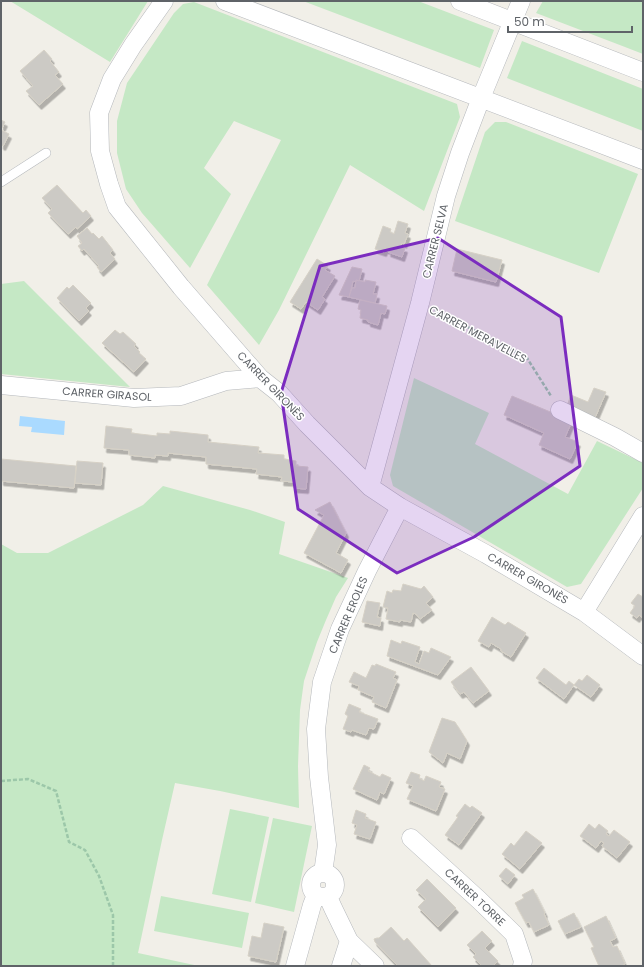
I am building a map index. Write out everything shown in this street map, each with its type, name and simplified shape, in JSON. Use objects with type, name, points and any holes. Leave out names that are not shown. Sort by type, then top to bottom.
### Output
[{"type":"street","name":"CARRER GIRONÈS","points":[[164,1],[133,45],[112,79],[99,113],[100,151],[117,207],[181,286],[260,378],[279,393],[370,487],[400,507],[486,554],[584,612],[643,656]]},
{"type":"street","points":[[225,1],[643,160]]},
{"type":"street","points":[[460,1],[643,72]]},
{"type":"street","name":"CARRER SELVA","points":[[370,487],[420,303],[446,196],[481,98],[521,1]]},
{"type":"street","name":"CARRER GIRASOL","points":[[1,385],[134,398],[181,396],[226,381],[260,378]]},
{"type":"street","points":[[560,410],[615,437],[643,453]]},
{"type":"street","name":"CARRER EROLES","points":[[322,896],[312,892],[310,888],[311,880],[314,876],[323,873],[327,845],[319,777],[316,729],[322,682],[340,629],[367,571],[400,507]]},
{"type":"street","points":[[584,612],[643,516]]},
{"type":"street","name":"CARRER TORRE","points":[[411,838],[514,934],[523,962],[522,966]]},
{"type":"street","points":[[295,966],[312,905],[322,896],[333,908],[349,940],[375,966]]},
{"type":"street","points":[[341,966],[349,940]]},
{"type":"lane","points":[[1,182],[46,153]]},
{"type":"path","name":"CARRER MERAVELLES","points":[[420,303],[527,358],[560,410]]},
{"type":"path","points":[[1,781],[28,779],[56,791],[69,842],[85,850],[99,876],[113,915],[113,966]]},
{"type":"highlighted area","points":[[438,238],[561,317],[580,466],[474,537],[397,573],[298,509],[281,393],[320,266]]},
{"type":"green space","points":[[10,1],[148,1],[110,62]]},
{"type":"green space","points":[[303,1],[418,1],[494,30],[480,68]]},
{"type":"green space","points":[[543,1],[643,1],[643,54],[536,13]]},
{"type":"green space","points":[[194,2],[457,104],[460,117],[424,211],[350,165],[279,310],[259,345],[207,285],[281,140],[234,121],[204,168],[231,194],[190,268],[142,213],[126,189],[117,153],[117,121],[127,83],[174,13],[183,4]]},
{"type":"green space","points":[[522,41],[643,89],[643,131],[507,78]]},
{"type":"green space","points":[[495,122],[506,122],[638,174],[599,273],[455,221],[485,132]]},
{"type":"green space","points":[[24,281],[130,387],[1,374],[1,284]]},
{"type":"green space","points":[[414,378],[489,413],[475,444],[568,494],[597,441],[643,463],[643,488],[581,584],[567,587],[393,486],[390,475]]},
{"type":"green space","points":[[163,486],[250,510],[285,522],[279,554],[348,578],[336,597],[326,620],[304,681],[300,710],[298,766],[299,808],[175,783],[138,953],[199,966],[1,966],[1,544],[17,553],[48,553],[143,505]]},
{"type":"green space","points":[[230,809],[269,817],[251,902],[212,894]]},
{"type":"green space","points":[[273,818],[312,826],[294,912],[255,903]]},
{"type":"green space","points":[[161,896],[249,913],[242,948],[154,931]]},
{"type":"water","points":[[20,416],[65,421],[64,435],[31,432],[32,427],[19,426]]},
{"type":"building","points":[[44,50],[52,59],[50,61],[59,72],[55,75],[63,84],[39,105],[26,91],[33,86],[20,71]]},
{"type":"building","points":[[1,120],[5,122],[1,130]]},
{"type":"building","points":[[1,130],[9,134],[3,146],[1,145]]},
{"type":"building","points":[[57,185],[83,213],[86,210],[91,216],[77,229],[76,227],[68,234],[48,213],[52,209],[42,198]]},
{"type":"building","points":[[398,221],[408,224],[405,233],[408,234],[404,244],[402,243],[400,247],[405,248],[402,257],[388,252],[389,250],[385,249],[384,252],[375,249],[383,226],[391,229],[390,232],[394,234]]},
{"type":"building","points":[[87,228],[99,239],[102,236],[113,250],[110,253],[115,259],[101,272],[97,267],[99,266],[84,249],[82,251],[78,246],[82,243],[77,236]]},
{"type":"building","points":[[457,249],[502,260],[496,282],[452,271]]},
{"type":"building","points":[[317,259],[328,266],[325,270],[335,276],[322,297],[325,299],[318,310],[306,302],[301,309],[290,302]]},
{"type":"building","points":[[352,267],[362,269],[359,281],[353,281],[349,297],[339,295]]},
{"type":"building","points":[[356,280],[376,282],[373,294],[377,294],[375,303],[349,297],[352,288],[355,288]]},
{"type":"building","points":[[73,285],[91,303],[86,308],[89,311],[79,321],[57,298],[67,287],[69,289]]},
{"type":"building","points":[[360,300],[387,306],[385,314],[381,313],[378,325],[360,318],[361,310],[358,309]]},
{"type":"building","points":[[115,330],[120,334],[123,332],[136,344],[134,346],[146,359],[134,372],[102,343]]},
{"type":"building","points":[[594,388],[606,392],[594,420],[566,408],[571,395],[588,402]]},
{"type":"building","points":[[512,396],[572,421],[565,437],[578,442],[570,459],[539,445],[544,433],[504,415]]},
{"type":"building","points":[[106,426],[132,429],[131,433],[157,436],[157,433],[170,434],[170,431],[208,435],[208,442],[259,447],[258,453],[284,455],[284,459],[296,461],[296,466],[308,467],[306,489],[294,488],[294,482],[281,481],[282,477],[256,474],[257,469],[206,464],[206,457],[168,453],[168,456],[155,455],[155,458],[129,455],[129,450],[104,448]]},
{"type":"building","points":[[1,459],[76,466],[74,488],[1,481]]},
{"type":"building","points":[[77,461],[103,463],[101,485],[75,483]]},
{"type":"building","points":[[330,502],[346,533],[336,553],[348,560],[341,573],[304,553],[324,515],[315,510]]},
{"type":"building","points":[[403,584],[421,589],[424,586],[433,597],[426,603],[432,610],[420,619],[413,613],[411,622],[400,620],[400,622],[386,619],[388,608],[383,607],[387,591],[392,593],[393,590],[401,591]]},
{"type":"building","points":[[638,594],[643,597],[643,618],[639,615],[637,618],[630,613],[635,606],[631,603]]},
{"type":"building","points":[[367,601],[380,603],[377,617],[381,618],[380,626],[362,622]]},
{"type":"building","points":[[492,617],[505,625],[508,622],[526,633],[511,657],[491,643],[489,647],[478,641]]},
{"type":"building","points":[[391,640],[401,644],[402,641],[420,647],[415,662],[419,664],[424,651],[429,653],[431,648],[451,657],[438,675],[387,656]]},
{"type":"building","points":[[376,664],[396,672],[393,678],[397,680],[386,708],[372,702],[374,697],[358,690],[359,686],[349,682],[354,672],[366,678],[372,665],[375,666]]},
{"type":"building","points":[[471,667],[489,691],[473,703],[464,692],[460,694],[451,682]]},
{"type":"building","points":[[544,668],[566,685],[569,681],[574,685],[564,699],[536,678]]},
{"type":"building","points":[[587,675],[600,685],[591,697],[574,685],[579,679],[582,681]]},
{"type":"building","points":[[349,704],[361,709],[359,712],[378,719],[374,729],[369,728],[366,735],[352,730],[351,732],[343,729],[348,716],[345,714]]},
{"type":"building","points":[[442,718],[455,722],[467,741],[460,759],[447,753],[443,763],[429,752]]},
{"type":"building","points":[[364,765],[370,768],[368,771],[380,777],[382,774],[391,778],[384,794],[380,792],[377,800],[353,789]]},
{"type":"building","points":[[411,772],[420,775],[419,778],[424,781],[426,776],[441,782],[439,787],[445,789],[436,811],[407,799],[413,786],[406,783]]},
{"type":"building","points":[[465,804],[470,808],[472,806],[482,813],[459,845],[445,835]]},
{"type":"building","points":[[356,810],[366,814],[365,818],[376,822],[370,839],[354,834],[357,825],[352,823]]},
{"type":"building","points":[[589,824],[595,829],[599,824],[608,831],[606,834],[609,836],[614,830],[630,842],[617,858],[602,846],[604,843],[601,841],[596,848],[580,836]]},
{"type":"building","points":[[526,831],[542,843],[520,869],[502,854],[511,843],[514,846]]},
{"type":"building","points":[[506,868],[515,875],[508,884],[499,876]]},
{"type":"building","points":[[427,879],[456,908],[438,927],[418,907],[426,899],[416,890]]},
{"type":"building","points":[[533,889],[545,913],[544,914],[549,925],[534,932],[529,922],[526,923],[515,903],[524,898],[522,895]]},
{"type":"building","points":[[574,913],[581,927],[565,934],[558,921]]},
{"type":"building","points":[[606,916],[616,938],[610,941],[613,947],[617,946],[625,964],[621,966],[599,966],[591,948],[594,947],[584,927]]},
{"type":"building","points":[[264,923],[284,927],[276,962],[248,956],[252,936],[261,938]]},
{"type":"building","points":[[391,927],[404,941],[407,938],[432,966],[398,966],[375,942],[374,939],[379,938]]},
{"type":"building","points":[[482,931],[492,941],[485,948],[498,961],[493,966],[482,966],[473,957],[476,954],[467,945]]}]
